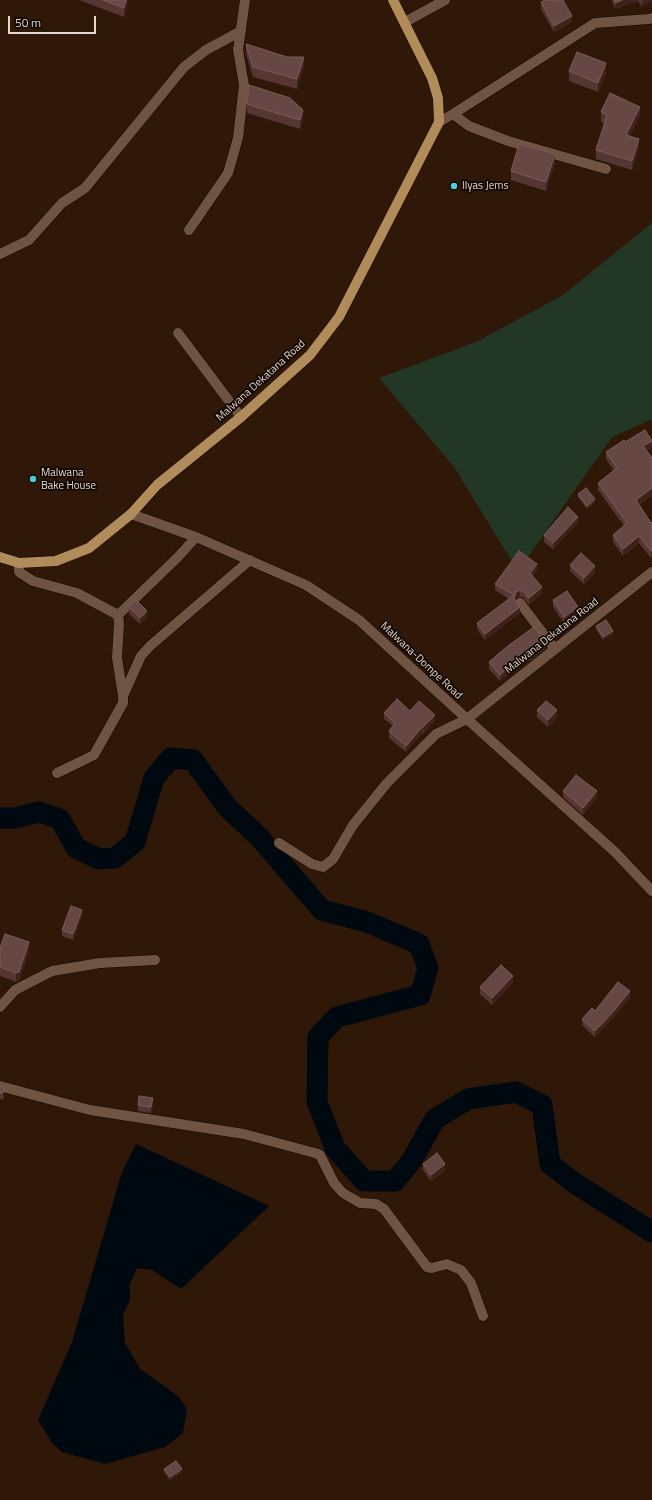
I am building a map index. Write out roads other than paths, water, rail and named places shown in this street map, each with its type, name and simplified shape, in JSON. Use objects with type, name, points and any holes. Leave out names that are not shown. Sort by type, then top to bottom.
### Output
[{"type":"main road","name":"Malwana Dekatana Road","points":[[0,557],[18,563],[56,561],[89,548],[131,514],[157,485],[241,417],[310,355],[339,317],[438,122],[438,98],[432,78],[393,0]]},
{"type":"street","points":[[189,230],[228,173],[238,138],[244,85],[238,50],[245,0]]},
{"type":"street","points":[[405,22],[445,0]]},
{"type":"street","points":[[438,122],[453,114],[595,23],[652,18]]},
{"type":"street","points":[[0,254],[29,240],[62,203],[85,188],[184,67],[206,50],[241,31]]},
{"type":"street","points":[[453,114],[469,126],[508,141],[606,169]]},
{"type":"street","points":[[178,333],[241,417]]},
{"type":"street","name":"Malwana-Dompe Road","points":[[131,514],[196,537],[306,585],[359,620],[615,852],[652,891]]},
{"type":"street","points":[[118,615],[178,557],[196,537]]},
{"type":"street","points":[[123,696],[141,656],[150,646],[250,560]]},
{"type":"street","points":[[18,563],[19,572],[33,581],[77,593],[118,615]]},
{"type":"street","name":"Malwana Dekatana Road","points":[[280,843],[312,864],[323,867],[333,859],[352,825],[387,783],[436,734],[467,719],[652,572]]},
{"type":"street","points":[[520,603],[555,649]]},
{"type":"street","points":[[57,773],[94,756],[123,703],[117,658],[118,615]]},
{"type":"street","points":[[0,1007],[15,990],[52,971],[100,963],[154,960]]},
{"type":"street","points":[[0,1086],[90,1110],[244,1134],[320,1155],[334,1183],[343,1194],[360,1203],[376,1204],[384,1209],[427,1267],[432,1268],[447,1264],[461,1270],[471,1282],[483,1316]]},
{"type":"waterway","points":[[0,818],[14,818],[39,812],[60,819],[76,848],[99,859],[115,858],[135,842],[154,778],[171,758],[193,760],[227,807],[258,836],[322,910],[367,922],[419,944],[428,968],[420,995],[337,1017],[318,1037],[317,1102],[335,1148],[364,1181],[395,1181],[412,1160],[435,1119],[468,1099],[516,1092],[542,1105],[550,1164],[576,1184],[652,1232]]},
{"type":"place","name":"Ilyas Jems","points":[[454,186]]},
{"type":"place","name":"Malwana Bake House","points":[[33,479]]}]
